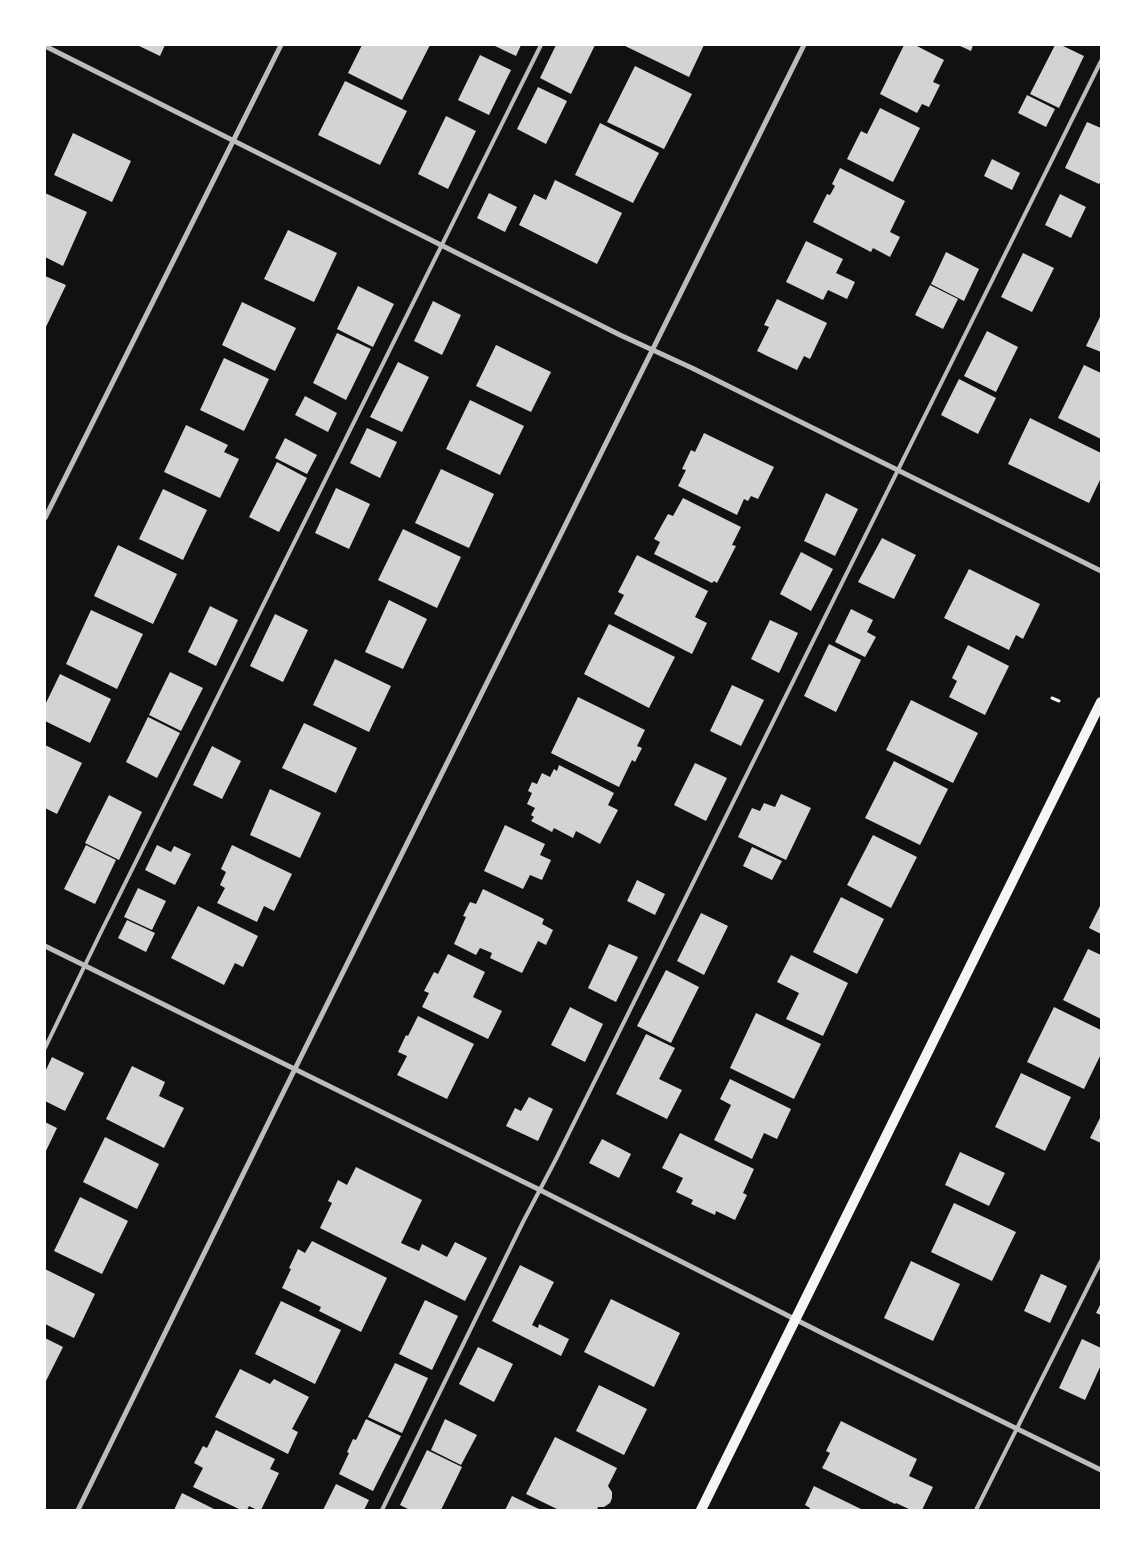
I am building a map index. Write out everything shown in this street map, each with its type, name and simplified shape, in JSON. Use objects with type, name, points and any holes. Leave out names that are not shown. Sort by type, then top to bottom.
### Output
[{"type":"main road","points":[[701,1510],[1101,702]]},
{"type":"street","points":[[45,518],[280,45]]},
{"type":"street","points":[[78,1510],[804,45]]},
{"type":"street","points":[[45,46],[620,335],[898,469],[1101,571]]},
{"type":"street","points":[[45,946],[1101,1470]]},
{"type":"lane","points":[[45,1048],[541,45]]},
{"type":"lane","points":[[382,1510],[514,1239],[1101,61]]},
{"type":"lane","points":[[976,1510],[1101,1261]]},
{"type":"path","points":[[1052,698],[1059,701]]},
{"type":"building","points":[[137,45],[165,45],[160,56]]},
{"type":"building","points":[[362,45],[430,45],[402,100],[348,73]]},
{"type":"building","points":[[493,45],[521,45],[516,56]]},
{"type":"building","points":[[556,45],[595,45],[571,94],[540,78]]},
{"type":"building","points":[[623,45],[704,45],[689,77]]},
{"type":"building","points":[[904,45],[915,45],[944,60],[933,82],[940,85],[929,107],[922,104],[917,113],[880,94]]},
{"type":"building","points":[[958,45],[973,45],[971,51]]},
{"type":"building","points":[[1055,45],[1061,45],[1084,56],[1059,108],[1030,94]]},
{"type":"building","points":[[480,55],[511,70],[489,115],[458,100]]},
{"type":"building","points":[[635,66],[692,94],[664,149],[607,122]]},
{"type":"building","points":[[345,81],[407,111],[380,165],[318,135]]},
{"type":"building","points":[[538,87],[567,101],[546,144],[517,129]]},
{"type":"building","points":[[1027,95],[1055,109],[1046,127],[1018,113]]},
{"type":"building","points":[[880,108],[920,128],[893,182],[847,159],[861,131],[867,134]]},
{"type":"building","points":[[446,116],[476,131],[448,189],[418,174]]},
{"type":"building","points":[[1087,122],[1101,128],[1101,181],[1099,184],[1065,168]]},
{"type":"building","points":[[600,123],[659,153],[633,203],[575,175]]},
{"type":"building","points":[[73,133],[131,161],[112,202],[54,175]]},
{"type":"building","points":[[992,159],[1020,173],[1012,190],[984,176]]},
{"type":"building","points":[[840,168],[905,201],[890,232],[900,237],[890,257],[873,248],[871,252],[813,222],[827,194],[830,195],[835,186],[832,184]]},
{"type":"building","points":[[555,180],[622,213],[597,264],[519,225],[534,194],[546,200]]},
{"type":"building","points":[[45,193],[87,212],[63,266],[45,257]]},
{"type":"building","points":[[489,193],[517,207],[505,232],[477,218]]},
{"type":"building","points":[[1060,194],[1086,207],[1071,238],[1045,225]]},
{"type":"building","points":[[288,230],[337,253],[314,302],[264,279]]},
{"type":"building","points":[[806,241],[843,259],[836,273],[855,282],[847,299],[828,290],[823,300],[786,282]]},
{"type":"building","points":[[946,252],[979,269],[964,301],[931,284]]},
{"type":"building","points":[[1023,253],[1054,268],[1032,312],[1001,297]]},
{"type":"building","points":[[45,276],[66,285],[45,329]]},
{"type":"building","points":[[930,285],[958,299],[943,329],[915,315]]},
{"type":"building","points":[[358,286],[394,304],[373,347],[337,329]]},
{"type":"building","points":[[777,299],[827,323],[810,359],[804,356],[797,370],[757,351],[769,327],[764,325]]},
{"type":"building","points":[[433,301],[461,315],[442,355],[414,341]]},
{"type":"building","points":[[242,302],[296,328],[275,371],[222,345]]},
{"type":"building","points":[[1101,315],[1101,352],[1086,346]]},
{"type":"building","points":[[987,331],[1018,347],[996,392],[964,376]]},
{"type":"building","points":[[337,333],[371,349],[346,400],[313,383]]},
{"type":"building","points":[[496,345],[551,372],[531,412],[476,386]]},
{"type":"building","points":[[224,358],[269,379],[244,431],[200,410]]},
{"type":"building","points":[[398,362],[429,377],[402,432],[370,417]]},
{"type":"building","points":[[1084,365],[1101,373],[1101,439],[1058,418]]},
{"type":"building","points":[[959,379],[996,398],[978,434],[941,415]]},
{"type":"building","points":[[305,396],[337,413],[328,432],[295,415]]},
{"type":"building","points":[[470,400],[524,426],[500,475],[446,449]]},
{"type":"building","points":[[1030,418],[1101,453],[1101,478],[1089,503],[1008,464]]},
{"type":"building","points":[[186,425],[228,445],[224,452],[239,459],[220,498],[164,472]]},
{"type":"building","points":[[367,428],[397,442],[380,478],[350,463]]},
{"type":"building","points":[[704,433],[774,467],[758,499],[751,496],[748,501],[744,499],[737,515],[678,486],[686,470],[682,469],[691,450],[695,452]]},
{"type":"building","points":[[285,438],[317,455],[307,474],[275,458]]},
{"type":"building","points":[[277,462],[307,478],[279,532],[249,517]]},
{"type":"building","points":[[441,469],[494,494],[469,548],[415,523]]},
{"type":"building","points":[[336,488],[370,504],[349,549],[315,533]]},
{"type":"building","points":[[163,489],[207,510],[183,560],[139,539]]},
{"type":"building","points":[[826,493],[858,509],[835,556],[804,541]]},
{"type":"building","points":[[683,498],[741,527],[732,545],[736,546],[717,583],[714,581],[712,583],[654,554],[660,542],[654,539],[668,514],[673,516]]},
{"type":"building","points":[[403,529],[461,557],[437,608],[378,580]]},
{"type":"building","points":[[882,538],[916,555],[894,599],[858,582]]},
{"type":"building","points":[[118,545],[177,574],[153,624],[94,596]]},
{"type":"building","points":[[801,552],[833,569],[811,611],[780,594]]},
{"type":"building","points":[[637,555],[708,591],[695,617],[707,623],[692,654],[614,614],[624,595],[618,592]]},
{"type":"building","points":[[969,569],[1040,604],[1023,639],[1016,635],[1009,650],[944,618]]},
{"type":"building","points":[[389,600],[427,619],[403,669],[365,652]]},
{"type":"building","points":[[210,606],[238,620],[216,666],[188,652]]},
{"type":"building","points":[[851,609],[873,620],[867,632],[876,637],[865,657],[835,642]]},
{"type":"building","points":[[91,610],[143,634],[117,689],[66,664]]},
{"type":"building","points":[[275,614],[308,630],[283,682],[250,666]]},
{"type":"building","points":[[770,620],[798,633],[779,673],[751,659]]},
{"type":"building","points":[[609,624],[675,657],[649,708],[584,674]]},
{"type":"building","points":[[829,644],[861,660],[836,712],[804,696]]},
{"type":"building","points":[[968,645],[1009,666],[985,715],[949,697],[957,681],[952,678]]},
{"type":"building","points":[[335,659],[391,686],[369,732],[313,705]]},
{"type":"building","points":[[170,672],[203,688],[181,731],[149,715]]},
{"type":"building","points":[[60,674],[111,699],[90,743],[45,721],[45,705]]},
{"type":"building","points":[[732,685],[764,700],[741,746],[710,731]]},
{"type":"building","points":[[578,697],[645,730],[637,746],[642,748],[635,762],[632,760],[619,787],[551,753]]},
{"type":"building","points":[[911,700],[978,733],[953,783],[886,750]]},
{"type":"building","points":[[148,717],[180,733],[157,778],[126,762]]},
{"type":"building","points":[[304,723],[357,748],[336,793],[282,768]]},
{"type":"building","points":[[45,745],[82,763],[57,814],[45,808]]},
{"type":"building","points":[[212,746],[241,761],[222,799],[193,785]]},
{"type":"building","points":[[894,761],[948,789],[920,845],[865,818]]},
{"type":"building","points":[[695,763],[727,778],[706,821],[674,805]]},
{"type":"building","points":[[559,765],[614,793],[608,805],[618,810],[600,844],[576,831],[573,838],[554,828],[552,832],[531,821],[534,817],[531,815],[535,808],[527,804],[532,793],[528,791],[532,782],[537,784],[542,773],[550,777],[554,769],[557,771]]},
{"type":"building","points":[[270,789],[321,813],[300,858],[250,835]]},
{"type":"building","points":[[781,794],[811,808],[786,860],[738,837],[752,808],[760,811],[764,803],[775,807]]},
{"type":"building","points":[[109,795],[142,812],[119,860],[85,843]]},
{"type":"building","points":[[505,825],[545,844],[540,855],[551,860],[542,880],[530,875],[523,889],[484,871]]},
{"type":"building","points":[[873,835],[917,857],[891,908],[847,885]]},
{"type":"building","points":[[86,845],[116,860],[95,904],[64,889]]},
{"type":"building","points":[[157,845],[171,852],[174,846],[191,854],[175,885],[145,870]]},
{"type":"building","points":[[232,845],[292,874],[274,911],[264,906],[257,922],[217,903],[225,888],[220,885],[226,872],[221,869]]},
{"type":"building","points":[[752,847],[782,861],[772,880],[743,866]]},
{"type":"building","points":[[637,880],[665,894],[655,915],[627,901]]},
{"type":"building","points":[[138,888],[166,901],[152,930],[124,917]]},
{"type":"building","points":[[483,889],[544,919],[542,924],[553,930],[546,945],[538,941],[522,973],[490,958],[492,953],[480,948],[476,955],[454,944],[466,917],[463,916],[470,902],[476,904]]},
{"type":"building","points":[[841,897],[884,919],[857,974],[813,952]]},
{"type":"building","points":[[1101,904],[1101,934],[1089,928]]},
{"type":"building","points":[[198,906],[258,936],[243,967],[235,963],[224,985],[171,958]]},
{"type":"building","points":[[701,913],[728,926],[704,975],[677,961]]},
{"type":"building","points":[[127,920],[155,933],[146,952],[118,938]]},
{"type":"building","points":[[609,944],[638,957],[616,1002],[588,988]]},
{"type":"building","points":[[1088,949],[1101,955],[1101,1019],[1063,1000]]},
{"type":"building","points":[[448,954],[485,972],[473,997],[502,1011],[488,1039],[422,1007],[429,993],[424,991],[434,972],[438,974]]},
{"type":"building","points":[[791,955],[848,983],[823,1036],[786,1019],[799,993],[777,982]]},
{"type":"building","points":[[666,970],[699,987],[671,1043],[637,1026]]},
{"type":"building","points":[[570,1007],[603,1024],[585,1062],[551,1045]]},
{"type":"building","points":[[1054,1007],[1101,1030],[1101,1054],[1084,1089],[1027,1062]]},
{"type":"building","points":[[756,1013],[821,1044],[794,1099],[730,1068]]},
{"type":"building","points":[[418,1016],[474,1044],[447,1099],[397,1075],[407,1056],[398,1052]]},
{"type":"building","points":[[646,1034],[675,1048],[659,1079],[682,1090],[667,1119],[616,1094]]},
{"type":"building","points":[[52,1057],[84,1073],[65,1111],[45,1101],[45,1072]]},
{"type":"building","points":[[132,1066],[165,1082],[159,1096],[184,1108],[164,1148],[106,1119]]},
{"type":"building","points":[[1021,1073],[1071,1097],[1045,1151],[995,1127]]},
{"type":"building","points":[[730,1079],[791,1109],[777,1139],[764,1133],[752,1159],[714,1140],[731,1105],[720,1099]]},
{"type":"building","points":[[529,1097],[553,1109],[538,1141],[506,1126],[515,1108],[521,1111]]},
{"type":"building","points":[[1101,1116],[1101,1143],[1090,1138]]},
{"type":"building","points":[[45,1122],[57,1128],[45,1153]]},
{"type":"building","points":[[680,1133],[754,1169],[743,1193],[747,1195],[735,1220],[716,1211],[715,1215],[691,1204],[693,1200],[676,1192],[683,1178],[662,1168]]},
{"type":"building","points":[[105,1137],[159,1164],[137,1209],[83,1182]]},
{"type":"building","points":[[602,1139],[631,1154],[619,1178],[589,1163]]},
{"type":"building","points":[[960,1152],[1005,1173],[989,1206],[945,1185]]},
{"type":"building","points":[[356,1167],[422,1200],[401,1243],[419,1251],[422,1244],[447,1257],[455,1242],[487,1258],[465,1301],[320,1228],[332,1203],[328,1201],[338,1180],[347,1185]]},
{"type":"building","points":[[80,1197],[128,1221],[102,1274],[54,1251]]},
{"type":"building","points":[[954,1203],[1016,1232],[992,1281],[931,1252]]},
{"type":"building","points":[[312,1241],[387,1278],[361,1332],[319,1311],[321,1307],[282,1288],[298,1249],[305,1253]]},
{"type":"building","points":[[911,1261],[960,1284],[933,1341],[884,1318]]},
{"type":"building","points":[[520,1265],[554,1282],[532,1325],[538,1328],[539,1324],[569,1339],[561,1356],[492,1321]]},
{"type":"building","points":[[45,1269],[95,1294],[74,1338],[45,1324]]},
{"type":"building","points":[[1041,1274],[1067,1286],[1050,1323],[1024,1311]]},
{"type":"building","points":[[611,1299],[680,1333],[654,1387],[584,1352]]},
{"type":"building","points":[[425,1300],[458,1316],[432,1370],[399,1354]]},
{"type":"building","points":[[281,1301],[341,1330],[315,1384],[255,1354]]},
{"type":"building","points":[[1101,1303],[1101,1315],[1096,1313]]},
{"type":"building","points":[[45,1338],[63,1347],[45,1383]]},
{"type":"building","points":[[1082,1339],[1101,1348],[1101,1365],[1085,1400],[1059,1388]]},
{"type":"building","points":[[478,1347],[513,1364],[494,1402],[459,1384]]},
{"type":"building","points":[[395,1363],[428,1378],[402,1433],[368,1417]]},
{"type":"building","points":[[240,1369],[270,1384],[274,1379],[309,1397],[292,1429],[298,1432],[288,1454],[215,1417]]},
{"type":"building","points":[[599,1385],[647,1409],[624,1455],[576,1431]]},
{"type":"building","points":[[366,1419],[401,1436],[373,1491],[339,1474],[353,1439],[356,1440]]},
{"type":"building","points":[[445,1419],[477,1435],[461,1465],[431,1450]]},
{"type":"building","points":[[841,1421],[917,1459],[909,1476],[933,1487],[922,1510],[911,1510],[895,1504],[822,1468],[830,1453],[826,1451]]},
{"type":"building","points":[[216,1430],[275,1459],[270,1469],[279,1473],[261,1510],[249,1506],[247,1510],[241,1510],[193,1487],[203,1468],[194,1463],[203,1446],[207,1448]]},
{"type":"building","points":[[555,1437],[617,1468],[608,1486],[612,1492],[610,1503],[604,1507],[598,1507],[597,1510],[559,1510],[526,1494]]},
{"type":"building","points":[[427,1450],[462,1467],[441,1510],[410,1510],[400,1505]]},
{"type":"building","points":[[336,1484],[369,1500],[364,1510],[323,1510]]},
{"type":"building","points":[[814,1486],[863,1510],[809,1510],[810,1508],[805,1505]]},
{"type":"building","points":[[182,1493],[216,1510],[174,1510]]},
{"type":"building","points":[[512,1496],[541,1510],[505,1510]]}]
